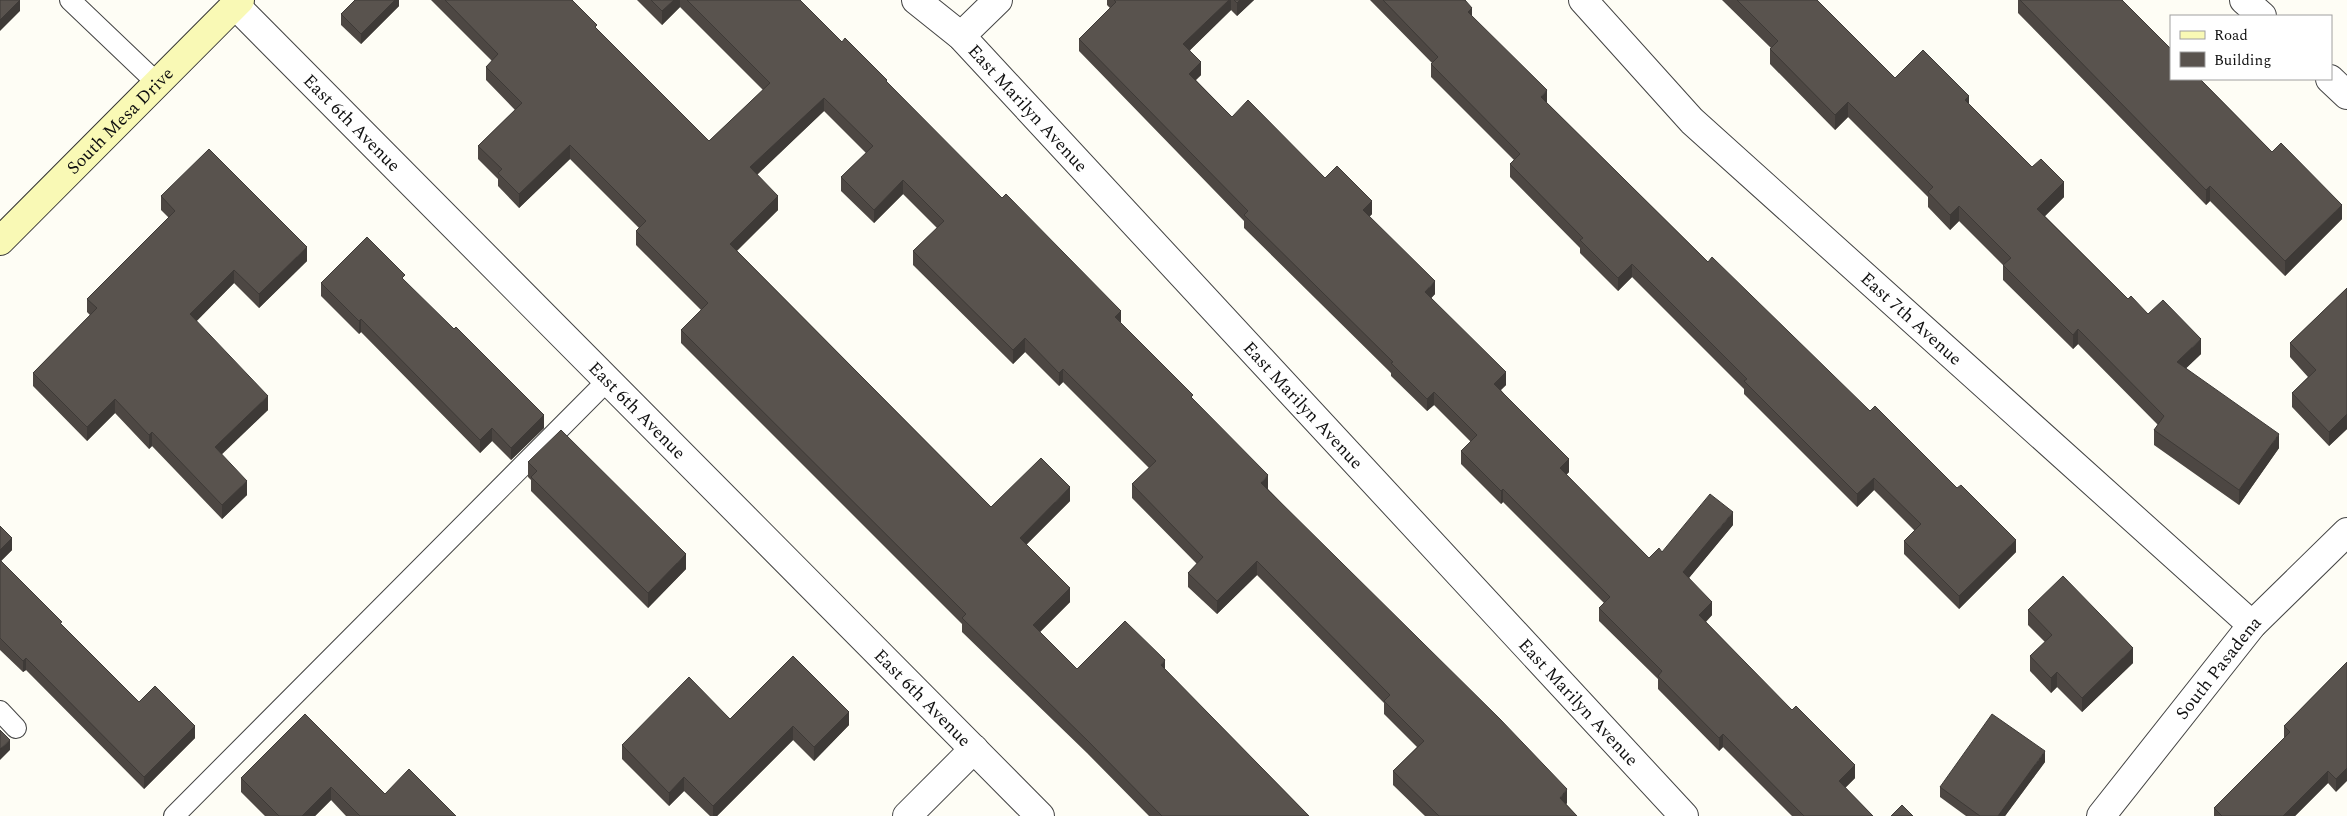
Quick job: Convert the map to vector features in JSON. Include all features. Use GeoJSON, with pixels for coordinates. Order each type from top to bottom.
{"type":"FeatureCollection","features":[{"type":"Feature","properties":{"kind":"main road","name":"South Mesa Drive"},"geometry":{"type":"LineString","coordinates":[[0,241],[238,2]]}},
{"type":"Feature","properties":{"kind":"street","name":"East Marilyn Avenue"},"geometry":{"type":"LineString","coordinates":[[916,0],[961,36],[1684,816]]}},
{"type":"Feature","properties":{"kind":"street"},"geometry":{"type":"LineString","coordinates":[[961,36],[998,0]]}},
{"type":"Feature","properties":{"kind":"street","name":"East 7th Avenue"},"geometry":{"type":"LineString","coordinates":[[1583,0],[1692,121],[2252,625]]}},
{"type":"Feature","properties":{"kind":"street"},"geometry":{"type":"LineString","coordinates":[[2244,0],[2261,15]]}},
{"type":"Feature","properties":{"kind":"street","name":"East 6th Avenue"},"geometry":{"type":"LineString","coordinates":[[238,2],[608,380],[1040,816]]}},
{"type":"Feature","properties":{"kind":"street"},"geometry":{"type":"LineString","coordinates":[[2331,80],[2347,95]]}},
{"type":"Feature","properties":{"kind":"street","name":"South Pasadena"},"geometry":{"type":"LineString","coordinates":[[2101,816],[2252,625],[2347,532]]}},
{"type":"Feature","properties":{"kind":"street"},"geometry":{"type":"LineString","coordinates":[[907,816],[974,749]]}},
{"type":"Feature","properties":{"kind":"lane"},"geometry":{"type":"LineString","coordinates":[[70,0],[157,83]]}},
{"type":"Feature","properties":{"kind":"lane"},"geometry":{"type":"LineString","coordinates":[[174,816],[608,380]]}},
{"type":"Feature","properties":{"kind":"lane"},"geometry":{"type":"LineString","coordinates":[[0,711],[16,728]]}},
{"type":"Feature","properties":{"kind":"building"},"geometry":{"type":"Polygon","coordinates":[[[0,0],[20,0],[0,20],[0,0]]]}},
{"type":"Feature","properties":{"kind":"building"},"geometry":{"type":"Polygon","coordinates":[[[355,0],[395,0],[361,34],[341,14],[355,0]]]}},
{"type":"Feature","properties":{"kind":"building"},"geometry":{"type":"Polygon","coordinates":[[[445,0],[572,0],[597,25],[595,27],[709,141],[770,83],[687,0],[800,0],[842,42],[845,38],[1002,198],[1006,194],[1121,311],[1115,317],[1193,395],[1191,397],[1268,475],[1261,483],[1500,719],[1567,789],[1560,798],[1577,816],[1439,816],[1393,771],[1424,741],[1384,701],[1390,695],[1257,561],[1217,601],[1188,573],[1203,557],[1132,484],[1156,461],[1063,369],[1059,373],[1025,338],[1013,350],[913,251],[944,221],[903,180],[874,210],[841,177],[873,146],[824,98],[750,167],[778,196],[730,244],[991,507],[1041,458],[1070,487],[1020,538],[1070,588],[1033,625],[1077,669],[1125,621],[1165,660],[1161,665],[1309,816],[1162,816],[962,618],[966,614],[681,330],[708,303],[636,231],[646,221],[570,145],[519,194],[498,173],[502,169],[478,146],[522,103],[486,67],[498,54],[445,0]]]}},
{"type":"Feature","properties":{"kind":"building"},"geometry":{"type":"Polygon","coordinates":[[[651,0],[674,0],[662,11],[651,0]]]}},
{"type":"Feature","properties":{"kind":"building"},"geometry":{"type":"Polygon","coordinates":[[[1114,0],[1229,0],[1183,44],[1201,62],[1189,74],[1232,117],[1248,100],[1325,178],[1337,166],[1372,201],[1363,210],[1435,281],[1425,292],[1506,372],[1494,384],[1569,459],[1560,468],[1649,558],[1659,548],[1662,552],[1710,494],[1733,512],[1683,572],[1712,602],[1699,615],[1792,710],[1796,706],[1855,765],[1839,781],[1873,816],[1804,816],[1723,734],[1719,738],[1658,676],[1662,671],[1599,608],[1610,597],[1503,489],[1501,491],[1461,451],[1477,435],[1434,392],[1427,399],[1391,363],[1393,362],[1244,215],[1248,211],[1079,39],[1116,2],[1114,0]]]}},
{"type":"Feature","properties":{"kind":"building"},"geometry":{"type":"Polygon","coordinates":[[[1383,0],[1465,0],[1472,8],[1468,12],[1547,90],[1541,97],[1708,262],[1712,257],[1870,411],[1875,406],[1957,488],[1961,485],[2016,540],[1959,596],[1904,541],[1921,524],[1874,478],[1857,494],[1744,381],[1747,379],[1632,264],[1618,278],[1580,240],[1583,238],[1510,164],[1520,154],[1431,64],[1438,57],[1383,0]]]}},
{"type":"Feature","properties":{"kind":"building"},"geometry":{"type":"Polygon","coordinates":[[[1737,0],[1817,0],[1895,78],[1923,50],[1969,96],[1965,100],[2032,167],[2041,159],[2064,182],[2037,209],[2128,299],[2131,296],[2148,314],[2163,300],[2201,339],[2177,362],[2279,434],[2239,490],[2154,430],[2164,416],[2078,329],[2073,335],[2003,265],[2011,258],[1959,206],[1950,215],[1928,192],[1933,187],[1848,102],[1835,115],[1770,49],[1778,41],[1737,0]]]}},
{"type":"Feature","properties":{"kind":"building"},"geometry":{"type":"Polygon","coordinates":[[[2020,0],[2122,0],[2170,48],[2170,80],[2201,80],[2272,152],[2281,143],[2342,205],[2285,261],[2210,186],[2206,190],[2020,0]]]}},
{"type":"Feature","properties":{"kind":"building"},"geometry":{"type":"Polygon","coordinates":[[[209,149],[307,247],[259,294],[234,270],[190,314],[268,396],[215,447],[247,481],[222,505],[152,432],[149,435],[115,399],[87,427],[33,373],[97,308],[87,299],[175,211],[161,196],[209,149]]]}},
{"type":"Feature","properties":{"kind":"building"},"geometry":{"type":"Polygon","coordinates":[[[367,237],[405,275],[402,278],[454,329],[456,327],[544,415],[511,448],[492,428],[480,440],[361,319],[359,321],[321,283],[367,237]]]}},
{"type":"Feature","properties":{"kind":"building"},"geometry":{"type":"Polygon","coordinates":[[[2347,288],[2347,414],[2329,432],[2292,393],[2316,370],[2290,343],[2347,288]]]}},
{"type":"Feature","properties":{"kind":"building"},"geometry":{"type":"Polygon","coordinates":[[[561,430],[686,554],[648,593],[531,477],[537,471],[528,462],[561,430]]]}},
{"type":"Feature","properties":{"kind":"building"},"geometry":{"type":"Polygon","coordinates":[[[0,526],[12,538],[0,550],[0,526]]]}},
{"type":"Feature","properties":{"kind":"building"},"geometry":{"type":"Polygon","coordinates":[[[0,560],[139,702],[155,686],[195,726],[144,777],[26,658],[23,661],[0,638],[0,560]]]}},
{"type":"Feature","properties":{"kind":"building"},"geometry":{"type":"Polygon","coordinates":[[[2063,576],[2133,648],[2082,698],[2057,672],[2051,678],[2030,656],[2052,635],[2028,610],[2063,576]]]}},
{"type":"Feature","properties":{"kind":"building"},"geometry":{"type":"Polygon","coordinates":[[[793,656],[849,712],[814,747],[793,726],[713,806],[684,777],[669,793],[622,745],[689,677],[730,719],[793,656]]]}},
{"type":"Feature","properties":{"kind":"building"},"geometry":{"type":"Polygon","coordinates":[[[2347,662],[2347,768],[2336,779],[2328,771],[2283,816],[2222,816],[2214,808],[2290,732],[2284,726],[2347,662]]]}},
{"type":"Feature","properties":{"kind":"building"},"geometry":{"type":"Polygon","coordinates":[[[305,714],[385,794],[409,769],[456,816],[360,816],[331,787],[302,816],[279,816],[241,778],[305,714]]]}},
{"type":"Feature","properties":{"kind":"building"},"geometry":{"type":"Polygon","coordinates":[[[1992,714],[2045,751],[1998,816],[1980,816],[1940,787],[1992,714]]]}},
{"type":"Feature","properties":{"kind":"building"},"geometry":{"type":"Polygon","coordinates":[[[0,730],[10,740],[0,749],[0,730]]]}},
{"type":"Feature","properties":{"kind":"building"},"geometry":{"type":"Polygon","coordinates":[[[1902,805],[1913,816],[1891,816],[1902,805]]]}}]}
